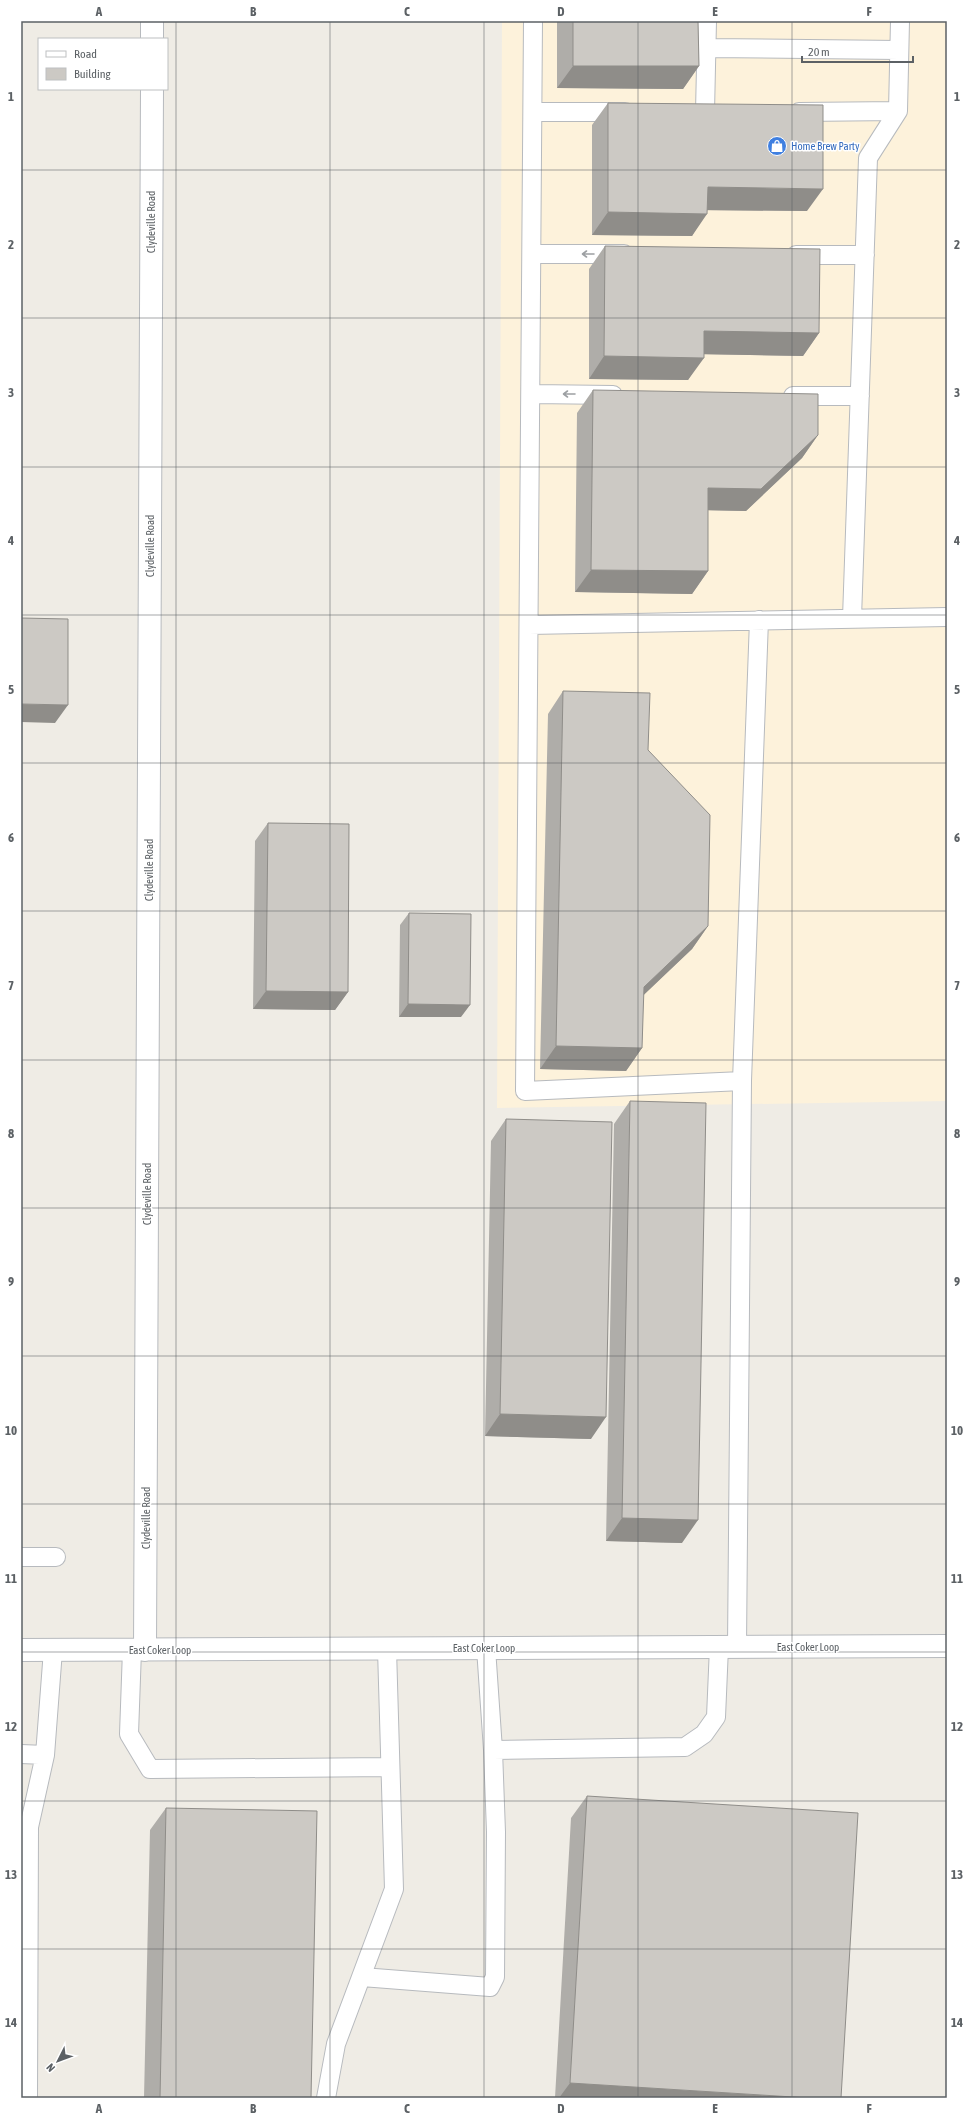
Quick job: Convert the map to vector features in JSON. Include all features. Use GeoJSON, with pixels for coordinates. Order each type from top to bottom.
{"type":"FeatureCollection","features":[{"type":"Feature","properties":{"kind":"street"},"geometry":{"type":"LineString","coordinates":[[152,21],[152,38]]}},
{"type":"Feature","properties":{"kind":"street","name":"Clydeville Road"},"geometry":{"type":"LineString","coordinates":[[139,1650],[152,90]]}},
{"type":"Feature","properties":{"kind":"street","name":"East Coker Loop"},"geometry":{"type":"LineString","coordinates":[[21,1650],[947,1646]]}},
{"type":"Feature","properties":{"kind":"lane"},"geometry":{"type":"LineString","coordinates":[[533,21],[532,394],[525,1091],[742,1081]]}},
{"type":"Feature","properties":{"kind":"lane"},"geometry":{"type":"LineString","coordinates":[[705,112],[707,21]]}},
{"type":"Feature","properties":{"kind":"lane"},"geometry":{"type":"LineString","coordinates":[[852,618],[868,158],[898,111],[900,21]]}},
{"type":"Feature","properties":{"kind":"lane"},"geometry":{"type":"LineString","coordinates":[[706,48],[899,50]]}},
{"type":"Feature","properties":{"kind":"lane"},"geometry":{"type":"LineString","coordinates":[[782,112],[898,111]]}},
{"type":"Feature","properties":{"kind":"lane"},"geometry":{"type":"LineString","coordinates":[[533,112],[643,112]]}},
{"type":"Feature","properties":{"kind":"lane"},"geometry":{"type":"LineString","coordinates":[[532,254],[643,254]]}},
{"type":"Feature","properties":{"kind":"lane"},"geometry":{"type":"LineString","coordinates":[[778,255],[865,255]]}},
{"type":"Feature","properties":{"kind":"lane"},"geometry":{"type":"LineString","coordinates":[[532,394],[633,395]]}},
{"type":"Feature","properties":{"kind":"lane"},"geometry":{"type":"LineString","coordinates":[[774,396],[860,396]]}},
{"type":"Feature","properties":{"kind":"lane"},"geometry":{"type":"LineString","coordinates":[[529,625],[947,617]]}},
{"type":"Feature","properties":{"kind":"lane"},"geometry":{"type":"LineString","coordinates":[[493,1750],[685,1747],[704,1734],[716,1717],[728,1647],[742,1081],[759,620]]}},
{"type":"Feature","properties":{"kind":"lane"},"geometry":{"type":"LineString","coordinates":[[21,1556],[56,1557]]}},
{"type":"Feature","properties":{"kind":"lane"},"geometry":{"type":"LineString","coordinates":[[326,2098],[336,2044],[394,1889],[389,1767],[387,1648]]}},
{"type":"Feature","properties":{"kind":"lane"},"geometry":{"type":"LineString","coordinates":[[362,1977],[490,1987],[495,1977],[496,1832],[493,1750],[486,1648]]}},
{"type":"Feature","properties":{"kind":"lane"},"geometry":{"type":"LineString","coordinates":[[28,2098],[25,1827],[45,1755],[53,1650]]}},
{"type":"Feature","properties":{"kind":"lane"},"geometry":{"type":"LineString","coordinates":[[139,1650],[129,1734],[150,1769],[389,1767]]}},
{"type":"Feature","properties":{"kind":"lane"},"geometry":{"type":"LineString","coordinates":[[21,1754],[45,1755]]}},
{"type":"Feature","properties":{"kind":"shaded area"},"geometry":{"type":"Polygon","coordinates":[[[502,21],[947,21],[947,1101],[497,1108],[502,21]]]}},
{"type":"Feature","properties":{"kind":"building"},"geometry":{"type":"Polygon","coordinates":[[[573,21],[698,21],[699,66],[573,66],[573,21]]]}},
{"type":"Feature","properties":{"kind":"building"},"geometry":{"type":"Polygon","coordinates":[[[608,103],[823,105],[823,189],[708,187],[707,214],[608,212],[608,103]]]}},
{"type":"Feature","properties":{"kind":"building"},"geometry":{"type":"Polygon","coordinates":[[[605,246],[820,249],[819,333],[704,331],[704,358],[604,356],[605,246]]]}},
{"type":"Feature","properties":{"kind":"building"},"geometry":{"type":"Polygon","coordinates":[[[593,390],[818,394],[818,435],[761,489],[708,488],[708,571],[591,570],[593,390]]]}},
{"type":"Feature","properties":{"kind":"building"},"geometry":{"type":"Polygon","coordinates":[[[21,618],[68,619],[68,705],[21,704],[21,618]]]}},
{"type":"Feature","properties":{"kind":"building"},"geometry":{"type":"Polygon","coordinates":[[[563,691],[650,693],[648,750],[710,815],[708,926],[644,987],[642,1048],[556,1046],[563,691]]]}},
{"type":"Feature","properties":{"kind":"building"},"geometry":{"type":"Polygon","coordinates":[[[268,823],[349,824],[348,992],[266,991],[268,823]]]}},
{"type":"Feature","properties":{"kind":"building"},"geometry":{"type":"Polygon","coordinates":[[[409,913],[471,914],[470,1005],[408,1004],[409,913]]]}},
{"type":"Feature","properties":{"kind":"building"},"geometry":{"type":"Polygon","coordinates":[[[630,1101],[706,1103],[698,1520],[622,1518],[630,1101]]]}},
{"type":"Feature","properties":{"kind":"building"},"geometry":{"type":"Polygon","coordinates":[[[506,1119],[612,1122],[606,1417],[500,1414],[506,1119]]]}},
{"type":"Feature","properties":{"kind":"building"},"geometry":{"type":"Polygon","coordinates":[[[587,1796],[858,1813],[841,2098],[809,2098],[570,2083],[587,1796]]]}},
{"type":"Feature","properties":{"kind":"building"},"geometry":{"type":"Polygon","coordinates":[[[166,1808],[317,1811],[311,2098],[160,2098],[166,1808]]]}},
{"type":"Feature","properties":{"kind":"place","name":"Home Brew Party"},"geometry":{"type":"Point","coordinates":[777,146]}}]}
